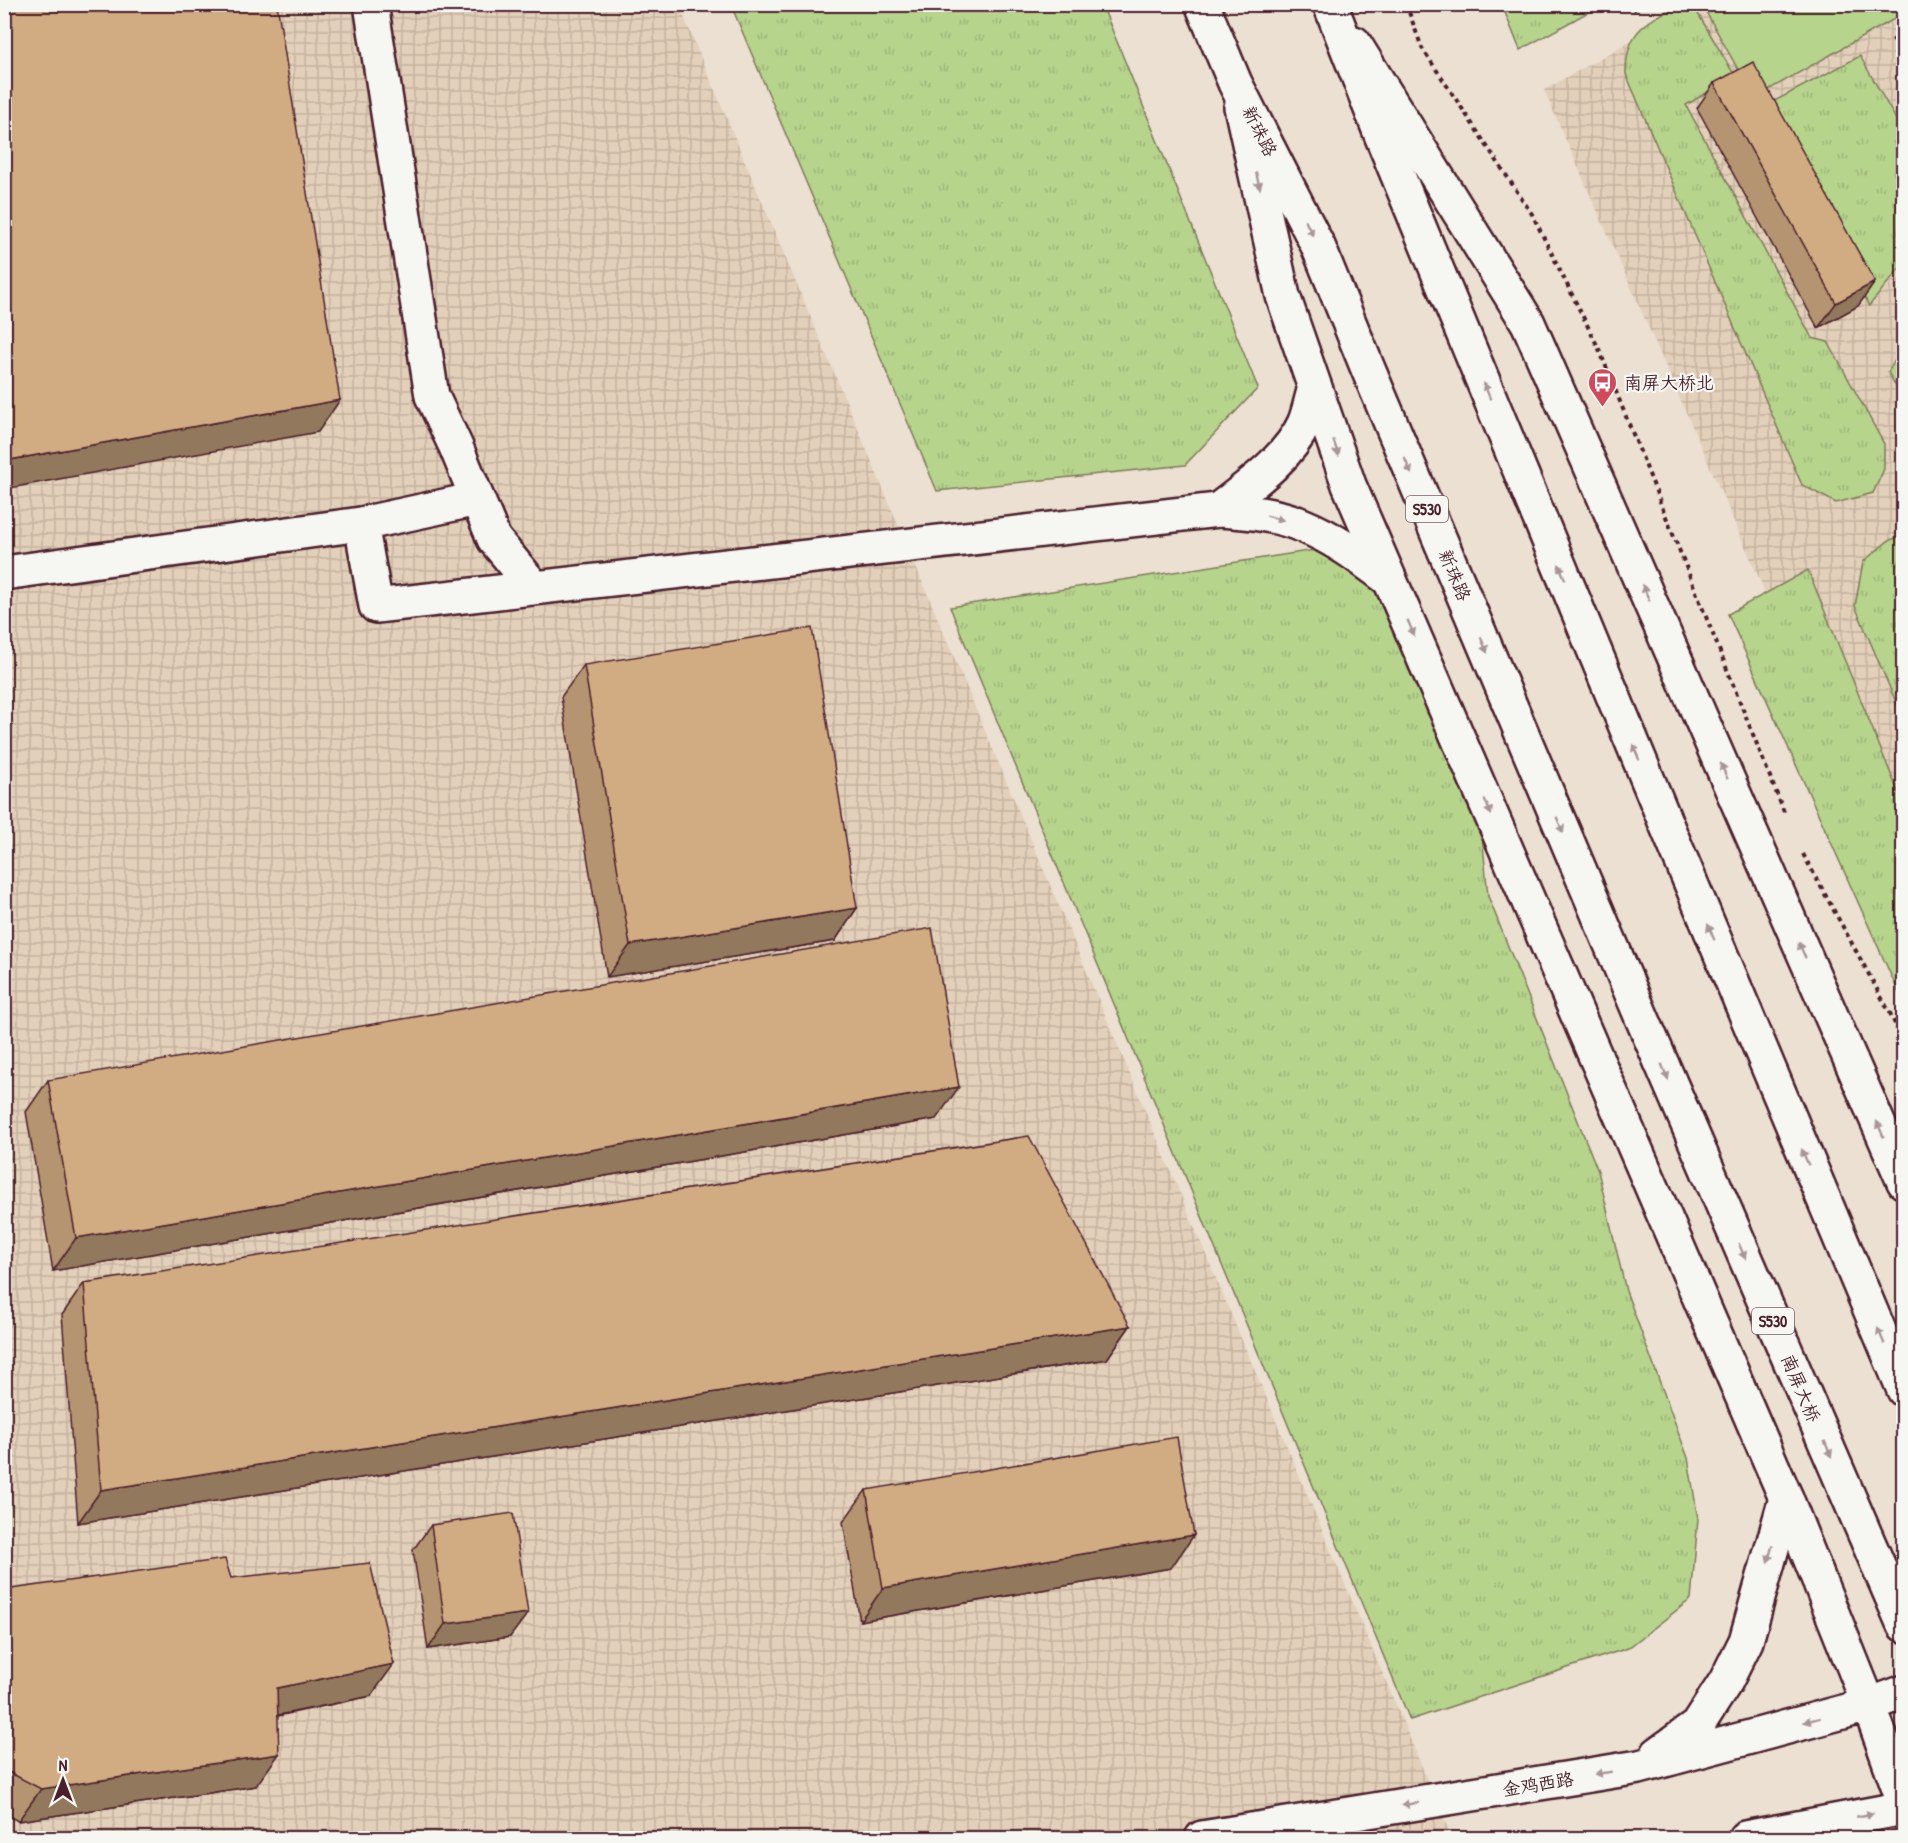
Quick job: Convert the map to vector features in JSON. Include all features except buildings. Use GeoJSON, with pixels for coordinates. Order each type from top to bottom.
{"type":"FeatureCollection","features":[{"type":"Feature","properties":{"kind":"main road"},"geometry":{"type":"LineString","coordinates":[[371,4],[432,396],[494,539],[533,586]]}},
{"type":"Feature","properties":{"kind":"main road","name":"新珠路"},"geometry":{"type":"LineString","coordinates":[[1202,4],[1236,83],[1318,246],[1642,1018]]}},
{"type":"Feature","properties":{"kind":"main road"},"geometry":{"type":"LineString","coordinates":[[1330,4],[1386,148],[1904,1390]]}},
{"type":"Feature","properties":{"kind":"main road"},"geometry":{"type":"LineString","coordinates":[[1330,4],[1528,322],[1904,1182]]}},
{"type":"Feature","properties":{"kind":"main road"},"geometry":{"type":"LineString","coordinates":[[1236,83],[1283,296],[1349,485],[1786,1497],[1869,1705],[1904,1802]]}},
{"type":"Feature","properties":{"kind":"main road"},"geometry":{"type":"LineString","coordinates":[[1218,510],[1254,482],[1282,455],[1304,425],[1315,388]]}},
{"type":"Feature","properties":{"kind":"main road"},"geometry":{"type":"LineString","coordinates":[[4,573],[361,524],[477,499]]}},
{"type":"Feature","properties":{"kind":"main road"},"geometry":{"type":"LineString","coordinates":[[361,524],[376,606],[533,586],[1218,510],[1255,513],[1303,525],[1341,545],[1390,580]]}},
{"type":"Feature","properties":{"kind":"main road","name":"南屏大桥"},"geometry":{"type":"LineString","coordinates":[[1642,1018],[1904,1625]]}},
{"type":"Feature","properties":{"kind":"main road"},"geometry":{"type":"LineString","coordinates":[[1639,1767],[1697,1726],[1726,1682],[1746,1641],[1786,1497]]}},
{"type":"Feature","properties":{"kind":"main road","name":"金鸡西路"},"geometry":{"type":"LineString","coordinates":[[1202,1839],[1639,1767],[1869,1705],[1904,1692]]}},
{"type":"Feature","properties":{"kind":"main road"},"geometry":{"type":"LineString","coordinates":[[1745,1839],[1904,1808]]}},
{"type":"Feature","properties":{"kind":"path"},"geometry":{"type":"LineString","coordinates":[[1406,4],[1422,48],[1532,214],[1599,349],[1785,813]]}},
{"type":"Feature","properties":{"kind":"path"},"geometry":{"type":"LineString","coordinates":[[1627,4],[1636,10]]}},
{"type":"Feature","properties":{"kind":"path"},"geometry":{"type":"LineString","coordinates":[[1893,38],[1904,59]]}},
{"type":"Feature","properties":{"kind":"path"},"geometry":{"type":"LineString","coordinates":[[1798,845],[1890,1012],[1904,1044]]}},
{"type":"Feature","properties":{"kind":"shaded area"},"geometry":{"type":"Polygon","coordinates":[[[5,5],[679,5],[1452,1838],[5,1838],[5,5]]]}},
{"type":"Feature","properties":{"kind":"shaded area"},"geometry":{"type":"Polygon","coordinates":[[[1694,5],[1903,5],[1903,905],[1544,90],[1694,5]]]}},
{"type":"Feature","properties":{"kind":"green space"},"geometry":{"type":"Polygon","coordinates":[[[1714,4],[1904,5],[1903,14],[1754,98],[1705,10],[1714,4]]]}},
{"type":"Feature","properties":{"kind":"green space"},"geometry":{"type":"Polygon","coordinates":[[[731,5],[1102,5],[1258,388],[1185,465],[937,491],[731,5]]]}},
{"type":"Feature","properties":{"kind":"green space"},"geometry":{"type":"Polygon","coordinates":[[[1502,5],[1601,5],[1520,50],[1502,5]]]}},
{"type":"Feature","properties":{"kind":"green space"},"geometry":{"type":"Polygon","coordinates":[[[1679,5],[1693,5],[1735,76],[1686,105],[1812,338],[1828,342],[1884,444],[1884,469],[1873,493],[1836,503],[1802,485],[1626,74],[1629,48],[1639,30],[1656,17],[1679,5]]]}},
{"type":"Feature","properties":{"kind":"green space"},"geometry":{"type":"Polygon","coordinates":[[[1860,56],[1903,132],[1903,264],[1869,306],[1765,106],[1860,56]]]}},
{"type":"Feature","properties":{"kind":"green space"},"geometry":{"type":"Polygon","coordinates":[[[1903,347],[1903,399],[1888,372],[1903,347]]]}},
{"type":"Feature","properties":{"kind":"green space"},"geometry":{"type":"Polygon","coordinates":[[[1903,535],[1903,719],[1855,606],[1863,562],[1888,541],[1903,535]]]}},
{"type":"Feature","properties":{"kind":"green space"},"geometry":{"type":"Polygon","coordinates":[[[1321,549],[1383,568],[1478,793],[1488,896],[1598,1171],[1626,1291],[1688,1458],[1698,1519],[1691,1599],[1628,1648],[1410,1720],[950,607],[1321,549]]]}},
{"type":"Feature","properties":{"kind":"green space"},"geometry":{"type":"Polygon","coordinates":[[[1808,570],[1903,804],[1903,1002],[1728,614],[1808,570]]]}},
{"type":"Feature","properties":{"kind":"place","name":"南屏大桥北"},"geometry":{"type":"Point","coordinates":[1603,408]}}]}
